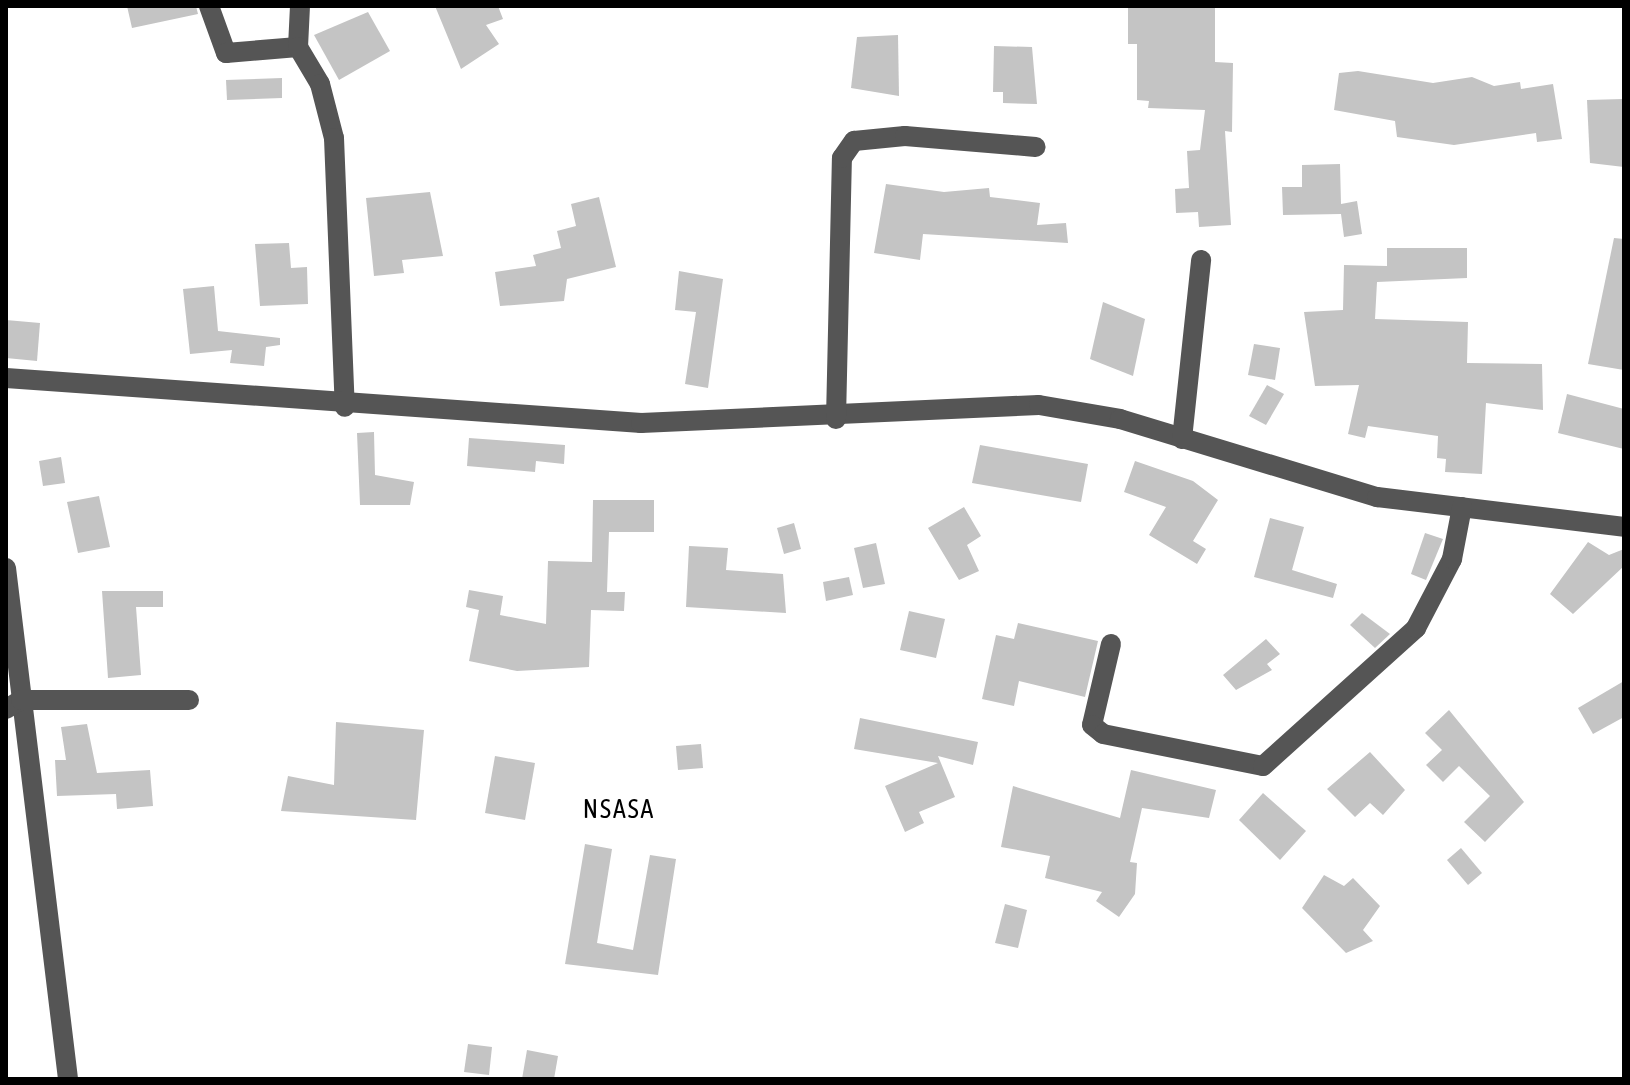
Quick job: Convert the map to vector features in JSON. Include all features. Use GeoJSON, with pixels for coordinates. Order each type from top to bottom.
{"type":"FeatureCollection","features":[{"type":"Feature","properties":{"kind":"street"},"geometry":{"type":"LineString","coordinates":[[209,6],[226,53],[298,47]]}},
{"type":"Feature","properties":{"kind":"street"},"geometry":{"type":"LineString","coordinates":[[300,6],[298,47],[320,84],[334,138],[345,407]]}},
{"type":"Feature","properties":{"kind":"street"},"geometry":{"type":"LineString","coordinates":[[836,419],[842,158],[854,141],[905,136],[1036,147]]}},
{"type":"Feature","properties":{"kind":"street"},"geometry":{"type":"LineString","coordinates":[[1182,439],[1201,260]]}},
{"type":"Feature","properties":{"kind":"street"},"geometry":{"type":"LineString","coordinates":[[6,378],[345,407],[641,423],[836,419],[1039,405],[1182,439],[1336,488],[1624,527]]}},
{"type":"Feature","properties":{"kind":"street"},"geometry":{"type":"LineString","coordinates":[[1111,644],[1092,725],[1103,734],[1263,766],[1416,628],[1447,571],[1462,507]]}},
{"type":"Feature","properties":{"kind":"street"},"geometry":{"type":"LineString","coordinates":[[6,568],[13,705],[68,1079]]}},
{"type":"Feature","properties":{"kind":"street"},"geometry":{"type":"LineString","coordinates":[[13,705],[189,700]]}},
{"type":"Feature","properties":{"kind":"building"},"geometry":{"type":"Polygon","coordinates":[[[127,6],[196,6],[198,14],[132,28],[127,6]]]}},
{"type":"Feature","properties":{"kind":"building"},"geometry":{"type":"Polygon","coordinates":[[[435,6],[498,6],[503,19],[486,25],[499,44],[461,69],[435,6]]]}},
{"type":"Feature","properties":{"kind":"building"},"geometry":{"type":"Polygon","coordinates":[[[1128,6],[1215,6],[1215,62],[1233,63],[1232,132],[1225,131],[1231,225],[1199,227],[1198,212],[1176,213],[1175,189],[1189,188],[1187,151],[1200,150],[1205,110],[1148,108],[1149,101],[1137,100],[1137,44],[1128,44],[1128,6]]]}},
{"type":"Feature","properties":{"kind":"building"},"geometry":{"type":"Polygon","coordinates":[[[368,12],[390,51],[339,80],[314,35],[368,12]]]}},
{"type":"Feature","properties":{"kind":"building"},"geometry":{"type":"Polygon","coordinates":[[[898,35],[899,96],[851,88],[857,37],[898,35]]]}},
{"type":"Feature","properties":{"kind":"building"},"geometry":{"type":"Polygon","coordinates":[[[994,46],[1032,47],[1037,104],[1003,103],[1003,92],[993,92],[994,46]]]}},
{"type":"Feature","properties":{"kind":"building"},"geometry":{"type":"Polygon","coordinates":[[[1358,71],[1433,83],[1472,77],[1494,86],[1520,82],[1521,89],[1553,84],[1562,139],[1537,142],[1536,133],[1454,145],[1397,137],[1395,121],[1334,110],[1339,73],[1358,71]]]}},
{"type":"Feature","properties":{"kind":"building"},"geometry":{"type":"Polygon","coordinates":[[[282,78],[282,98],[227,100],[226,80],[282,78]]]}},
{"type":"Feature","properties":{"kind":"building"},"geometry":{"type":"Polygon","coordinates":[[[1623,99],[1624,167],[1590,163],[1587,100],[1623,99]]]}},
{"type":"Feature","properties":{"kind":"building"},"geometry":{"type":"Polygon","coordinates":[[[1340,164],[1341,204],[1357,201],[1362,234],[1344,237],[1341,214],[1283,215],[1282,187],[1302,187],[1302,165],[1340,164]]]}},
{"type":"Feature","properties":{"kind":"building"},"geometry":{"type":"Polygon","coordinates":[[[886,184],[944,192],[989,188],[990,197],[1040,203],[1037,225],[1066,223],[1068,243],[923,234],[920,260],[874,253],[886,184]]]}},
{"type":"Feature","properties":{"kind":"building"},"geometry":{"type":"Polygon","coordinates":[[[430,192],[443,256],[402,260],[404,273],[374,276],[366,198],[430,192]]]}},
{"type":"Feature","properties":{"kind":"building"},"geometry":{"type":"Polygon","coordinates":[[[599,197],[616,267],[567,279],[564,301],[500,306],[495,272],[536,266],[533,255],[561,248],[557,231],[576,226],[571,204],[599,197]]]}},
{"type":"Feature","properties":{"kind":"building"},"geometry":{"type":"Polygon","coordinates":[[[1614,238],[1624,239],[1624,370],[1588,364],[1614,238]]]}},
{"type":"Feature","properties":{"kind":"building"},"geometry":{"type":"Polygon","coordinates":[[[289,243],[291,268],[307,267],[308,304],[260,306],[255,244],[289,243]]]}},
{"type":"Feature","properties":{"kind":"building"},"geometry":{"type":"Polygon","coordinates":[[[1387,248],[1467,248],[1467,278],[1377,282],[1375,319],[1468,322],[1467,363],[1542,364],[1543,410],[1486,403],[1482,474],[1445,472],[1446,459],[1437,458],[1438,436],[1368,426],[1365,438],[1348,434],[1359,385],[1315,386],[1304,312],[1343,310],[1344,265],[1387,266],[1387,248]]]}},
{"type":"Feature","properties":{"kind":"building"},"geometry":{"type":"Polygon","coordinates":[[[679,271],[723,279],[708,388],[685,384],[696,312],[675,310],[679,271]]]}},
{"type":"Feature","properties":{"kind":"building"},"geometry":{"type":"Polygon","coordinates":[[[214,286],[218,331],[280,338],[280,345],[266,347],[264,366],[230,363],[232,350],[190,354],[183,289],[214,286]]]}},
{"type":"Feature","properties":{"kind":"building"},"geometry":{"type":"Polygon","coordinates":[[[1103,302],[1145,319],[1133,376],[1090,359],[1103,302]]]}},
{"type":"Feature","properties":{"kind":"building"},"geometry":{"type":"Polygon","coordinates":[[[6,320],[40,323],[37,361],[6,358],[6,320]]]}},
{"type":"Feature","properties":{"kind":"building"},"geometry":{"type":"Polygon","coordinates":[[[1254,344],[1280,348],[1275,380],[1248,375],[1254,344]]]}},
{"type":"Feature","properties":{"kind":"building"},"geometry":{"type":"Polygon","coordinates":[[[1267,385],[1284,394],[1266,425],[1249,416],[1267,385]]]}},
{"type":"Feature","properties":{"kind":"building"},"geometry":{"type":"Polygon","coordinates":[[[1567,394],[1624,409],[1624,449],[1558,433],[1567,394]]]}},
{"type":"Feature","properties":{"kind":"building"},"geometry":{"type":"Polygon","coordinates":[[[374,432],[375,475],[414,482],[410,505],[360,505],[357,433],[374,432]]]}},
{"type":"Feature","properties":{"kind":"building"},"geometry":{"type":"Polygon","coordinates":[[[469,438],[565,445],[564,464],[536,461],[535,472],[467,466],[469,438]]]}},
{"type":"Feature","properties":{"kind":"building"},"geometry":{"type":"Polygon","coordinates":[[[980,445],[1088,464],[1081,502],[972,483],[980,445]]]}},
{"type":"Feature","properties":{"kind":"building"},"geometry":{"type":"Polygon","coordinates":[[[61,457],[65,483],[43,486],[39,461],[61,457]]]}},
{"type":"Feature","properties":{"kind":"building"},"geometry":{"type":"Polygon","coordinates":[[[1135,461],[1193,481],[1218,500],[1193,541],[1206,549],[1197,564],[1149,535],[1166,507],[1124,492],[1135,461]]]}},
{"type":"Feature","properties":{"kind":"building"},"geometry":{"type":"Polygon","coordinates":[[[99,496],[110,547],[78,553],[67,502],[99,496]]]}},
{"type":"Feature","properties":{"kind":"building"},"geometry":{"type":"Polygon","coordinates":[[[593,500],[654,500],[654,532],[609,532],[607,592],[625,592],[624,611],[591,610],[589,667],[517,671],[469,661],[479,610],[466,607],[469,590],[503,596],[500,615],[546,624],[548,561],[592,562],[593,500]]]}},
{"type":"Feature","properties":{"kind":"building"},"geometry":{"type":"Polygon","coordinates":[[[964,507],[981,536],[967,545],[979,571],[959,580],[928,528],[964,507]]]}},
{"type":"Feature","properties":{"kind":"building"},"geometry":{"type":"Polygon","coordinates":[[[1270,518],[1304,527],[1292,570],[1337,584],[1333,598],[1254,577],[1270,518]]]}},
{"type":"Feature","properties":{"kind":"building"},"geometry":{"type":"Polygon","coordinates":[[[794,523],[801,549],[784,554],[777,528],[794,523]]]}},
{"type":"Feature","properties":{"kind":"building"},"geometry":{"type":"Polygon","coordinates":[[[1425,533],[1443,539],[1426,580],[1411,574],[1425,533]]]}},
{"type":"Feature","properties":{"kind":"building"},"geometry":{"type":"Polygon","coordinates":[[[1588,542],[1609,555],[1624,549],[1624,566],[1573,614],[1550,594],[1588,542]]]}},
{"type":"Feature","properties":{"kind":"building"},"geometry":{"type":"Polygon","coordinates":[[[876,543],[885,584],[863,588],[854,548],[876,543]]]}},
{"type":"Feature","properties":{"kind":"building"},"geometry":{"type":"Polygon","coordinates":[[[689,546],[728,548],[726,570],[783,574],[786,613],[686,607],[689,546]]]}},
{"type":"Feature","properties":{"kind":"building"},"geometry":{"type":"Polygon","coordinates":[[[849,577],[853,595],[826,601],[823,582],[849,577]]]}},
{"type":"Feature","properties":{"kind":"building"},"geometry":{"type":"Polygon","coordinates":[[[102,591],[163,591],[163,607],[136,607],[141,675],[108,678],[102,591]]]}},
{"type":"Feature","properties":{"kind":"building"},"geometry":{"type":"Polygon","coordinates":[[[909,611],[945,619],[936,658],[900,650],[909,611]]]}},
{"type":"Feature","properties":{"kind":"building"},"geometry":{"type":"Polygon","coordinates":[[[1362,613],[1390,634],[1375,648],[1350,625],[1362,613]]]}},
{"type":"Feature","properties":{"kind":"building"},"geometry":{"type":"Polygon","coordinates":[[[1018,623],[1098,641],[1085,697],[1019,681],[1014,706],[982,699],[996,635],[1014,639],[1018,623]]]}},
{"type":"Feature","properties":{"kind":"building"},"geometry":{"type":"Polygon","coordinates":[[[1266,639],[1280,654],[1267,664],[1272,670],[1236,690],[1223,675],[1266,639]]]}},
{"type":"Feature","properties":{"kind":"building"},"geometry":{"type":"Polygon","coordinates":[[[1624,681],[1624,717],[1593,734],[1578,708],[1624,681]]]}},
{"type":"Feature","properties":{"kind":"building"},"geometry":{"type":"Polygon","coordinates":[[[1449,710],[1524,802],[1485,842],[1464,822],[1490,796],[1459,766],[1443,782],[1426,765],[1442,750],[1425,733],[1449,710]]]}},
{"type":"Feature","properties":{"kind":"building"},"geometry":{"type":"Polygon","coordinates":[[[860,718],[978,742],[973,765],[938,756],[955,797],[919,812],[924,823],[905,832],[885,786],[938,763],[854,749],[860,718]]]}},
{"type":"Feature","properties":{"kind":"building"},"geometry":{"type":"Polygon","coordinates":[[[336,722],[424,730],[416,820],[281,811],[288,776],[334,785],[336,722]]]}},
{"type":"Feature","properties":{"kind":"building"},"geometry":{"type":"Polygon","coordinates":[[[87,724],[97,773],[150,770],[153,806],[117,809],[116,794],[57,796],[55,760],[66,760],[61,727],[87,724]]]}},
{"type":"Feature","properties":{"kind":"building"},"geometry":{"type":"Polygon","coordinates":[[[701,744],[703,768],[678,770],[676,746],[701,744]]]}},
{"type":"Feature","properties":{"kind":"building"},"geometry":{"type":"Polygon","coordinates":[[[1370,752],[1405,790],[1383,815],[1370,803],[1355,817],[1327,789],[1370,752]]]}},
{"type":"Feature","properties":{"kind":"building"},"geometry":{"type":"Polygon","coordinates":[[[495,756],[535,763],[525,820],[485,813],[495,756]]]}},
{"type":"Feature","properties":{"kind":"building"},"geometry":{"type":"Polygon","coordinates":[[[1131,770],[1216,790],[1209,818],[1142,808],[1130,862],[1137,863],[1135,894],[1119,917],[1096,901],[1102,892],[1045,878],[1050,856],[1001,847],[1013,786],[1120,818],[1131,770]]]}},
{"type":"Feature","properties":{"kind":"building"},"geometry":{"type":"Polygon","coordinates":[[[1263,793],[1306,831],[1280,860],[1239,820],[1263,793]]]}},
{"type":"Feature","properties":{"kind":"building"},"geometry":{"type":"Polygon","coordinates":[[[585,844],[612,849],[597,943],[633,950],[650,855],[676,859],[658,975],[565,964],[585,844]]]}},
{"type":"Feature","properties":{"kind":"building"},"geometry":{"type":"Polygon","coordinates":[[[1461,848],[1482,873],[1468,885],[1447,860],[1461,848]]]}},
{"type":"Feature","properties":{"kind":"building"},"geometry":{"type":"Polygon","coordinates":[[[1324,875],[1344,886],[1353,878],[1380,906],[1363,930],[1373,941],[1346,953],[1302,908],[1324,875]]]}},
{"type":"Feature","properties":{"kind":"building"},"geometry":{"type":"Polygon","coordinates":[[[1005,904],[1027,910],[1018,948],[995,943],[1005,904]]]}},
{"type":"Feature","properties":{"kind":"building"},"geometry":{"type":"Polygon","coordinates":[[[468,1044],[492,1047],[489,1075],[464,1072],[468,1044]]]}},
{"type":"Feature","properties":{"kind":"building"},"geometry":{"type":"Polygon","coordinates":[[[527,1050],[558,1056],[554,1079],[522,1079],[527,1050]]]}},
{"type":"Feature","properties":{"kind":"district","name":"NSASA"},"geometry":{"type":"Point","coordinates":[619,810]}}]}
